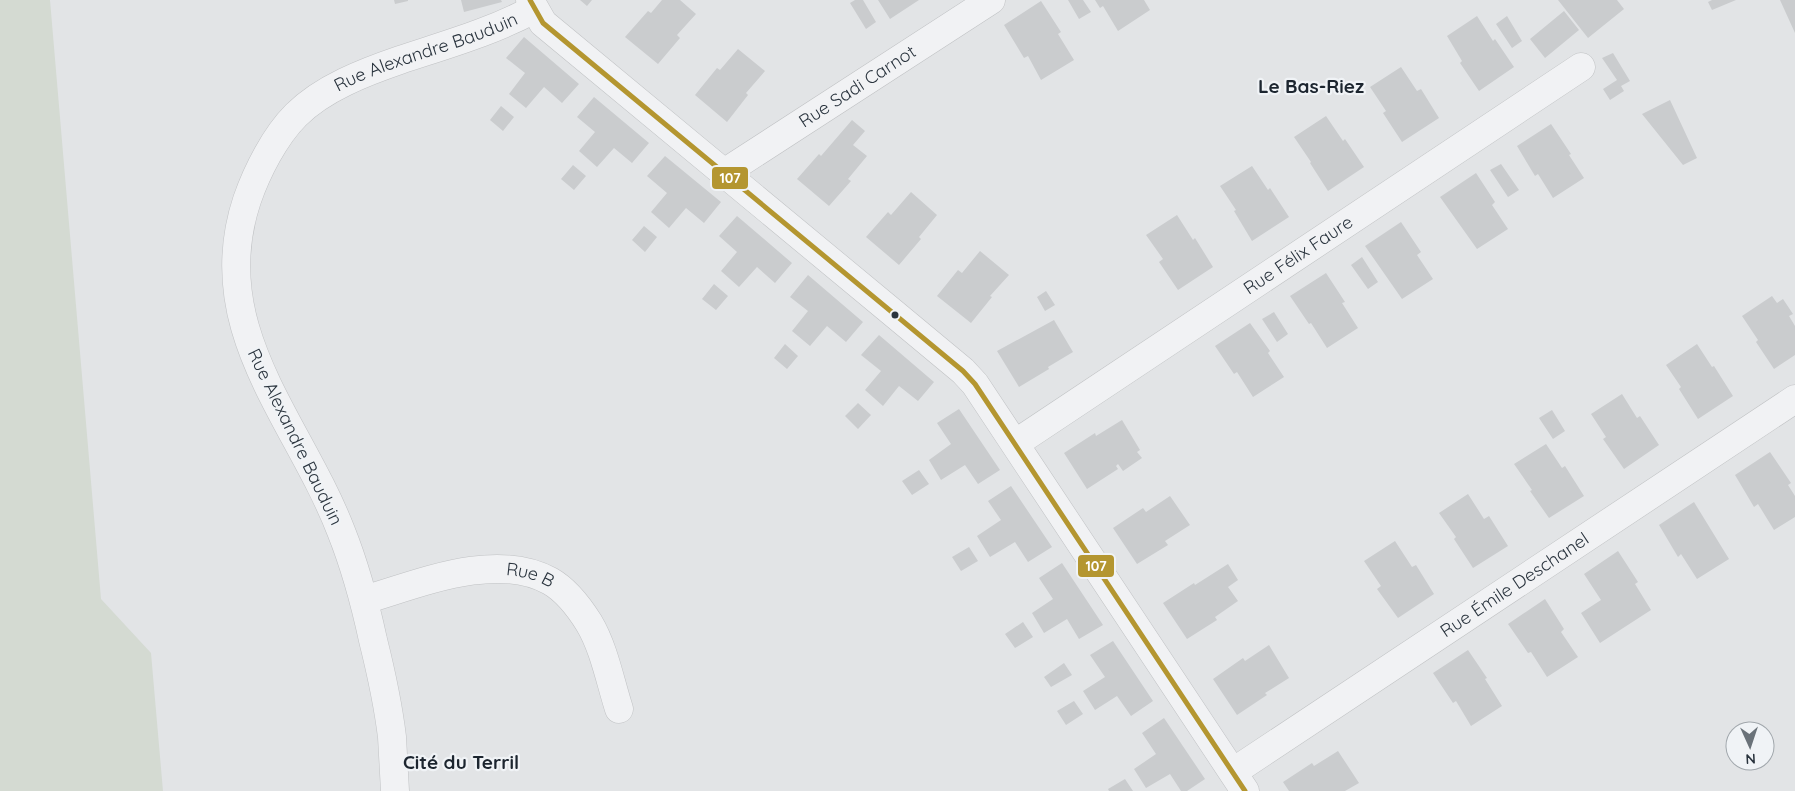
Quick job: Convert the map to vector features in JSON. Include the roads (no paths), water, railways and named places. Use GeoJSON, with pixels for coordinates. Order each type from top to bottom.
{"type":"FeatureCollection","features":[{"type":"Feature","properties":{"kind":"street","name":"Rue Sadi Carnot"},"geometry":{"type":"LineString","coordinates":[[724,173],[991,0]]}},
{"type":"Feature","properties":{"kind":"street"},"geometry":{"type":"LineString","coordinates":[[532,5],[542,23],[964,372],[982,394],[1016,443],[1239,782]]}},
{"type":"Feature","properties":{"kind":"street","name":"Rue Alexandre Bauduin"},"geometry":{"type":"LineString","coordinates":[[395,791],[392,737],[386,697],[364,600],[350,554],[335,517],[266,381],[249,343],[242,318],[238,277],[239,233],[244,210],[260,170],[296,114],[329,90],[371,70],[506,24],[532,5]]}},
{"type":"Feature","properties":{"kind":"street","name":"Rue Félix Faure"},"geometry":{"type":"LineString","coordinates":[[1016,443],[1580,68]]}},
{"type":"Feature","properties":{"kind":"street","name":"Rue Émile Deschanel"},"geometry":{"type":"LineString","coordinates":[[1239,782],[1795,399]]}},
{"type":"Feature","properties":{"kind":"street","name":"Rue B"},"geometry":{"type":"LineString","coordinates":[[364,600],[450,575],[472,571],[511,570],[533,574],[550,581],[566,593],[590,624],[598,642],[619,709]]}},
{"type":"Feature","properties":{"kind":"district","name":"Le Bas-Riez"},"geometry":{"type":"Point","coordinates":[1311,86]}},
{"type":"Feature","properties":{"kind":"district","name":"Cité du Terril"},"geometry":{"type":"Point","coordinates":[461,762]}}]}
